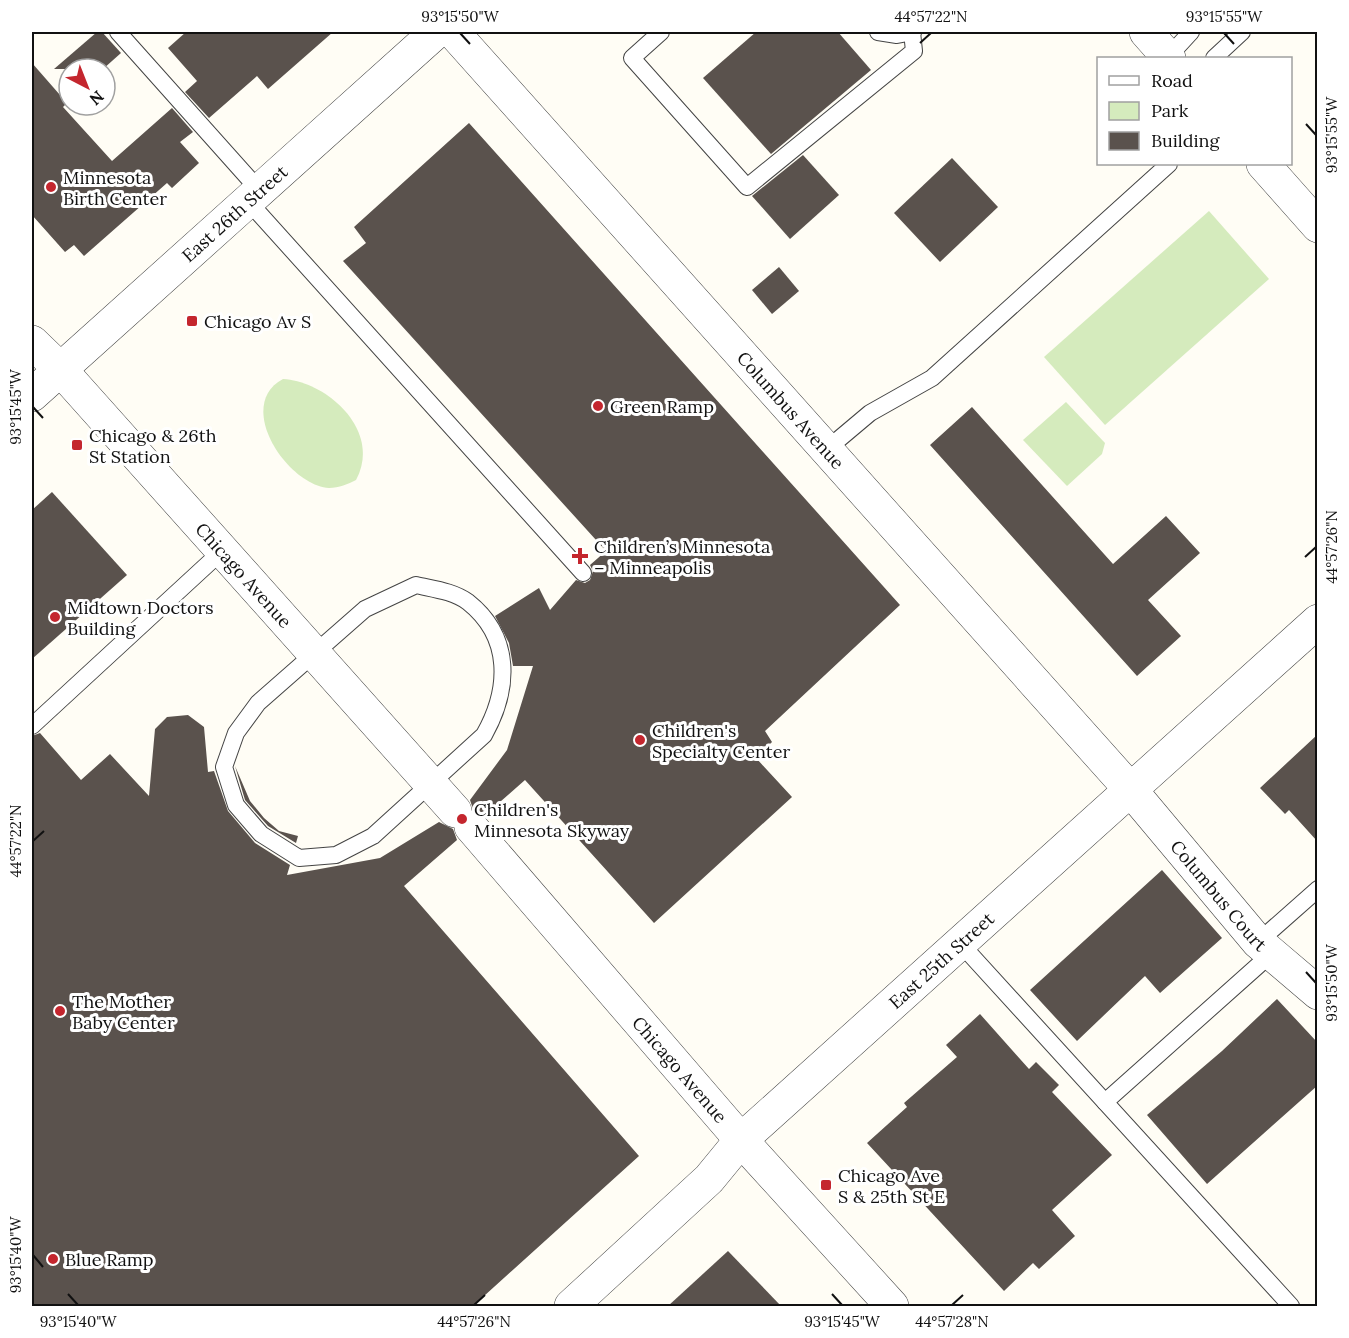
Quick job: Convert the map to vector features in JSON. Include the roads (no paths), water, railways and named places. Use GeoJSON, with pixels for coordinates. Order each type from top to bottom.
{"type":"FeatureCollection","features":[{"type":"Feature","properties":{"kind":"street","name":"East 26th Street"},"geometry":{"type":"LineString","coordinates":[[32,395],[436,32]]}},
{"type":"Feature","properties":{"kind":"street","name":"Columbus Avenue"},"geometry":{"type":"LineString","coordinates":[[453,32],[1130,788]]}},
{"type":"Feature","properties":{"kind":"street"},"geometry":{"type":"LineString","coordinates":[[1146,32],[1168,57]]}},
{"type":"Feature","properties":{"kind":"street"},"geometry":{"type":"LineString","coordinates":[[1264,165],[1317,226]]}},
{"type":"Feature","properties":{"kind":"street","name":"Chicago Avenue"},"geometry":{"type":"LineString","coordinates":[[32,342],[60,369],[432,783],[741,1140],[892,1306]]}},
{"type":"Feature","properties":{"kind":"street","name":"East 25th Street"},"geometry":{"type":"LineString","coordinates":[[571,1306],[710,1179],[741,1140],[1317,621]]}},
{"type":"Feature","properties":{"kind":"street","name":"Columbus Court"},"geometry":{"type":"LineString","coordinates":[[1130,788],[1265,948],[1317,993]]}},
{"type":"Feature","properties":{"kind":"lane"},"geometry":{"type":"LineString","coordinates":[[118,32],[253,195],[583,573]]}},
{"type":"Feature","properties":{"kind":"lane"},"geometry":{"type":"LineString","coordinates":[[660,32],[632,58],[747,187],[914,51],[913,32],[897,35],[878,32]]}},
{"type":"Feature","properties":{"kind":"lane"},"geometry":{"type":"LineString","coordinates":[[1170,57],[1191,32]]}},
{"type":"Feature","properties":{"kind":"lane"},"geometry":{"type":"LineString","coordinates":[[1215,57],[1242,32]]}},
{"type":"Feature","properties":{"kind":"lane"},"geometry":{"type":"LineString","coordinates":[[825,450],[870,413],[932,378],[1168,165]]}},
{"type":"Feature","properties":{"kind":"lane"},"geometry":{"type":"LineString","coordinates":[[32,726],[222,550]]}},
{"type":"Feature","properties":{"kind":"lane"},"geometry":{"type":"LineString","coordinates":[[416,585],[447,592],[467,602],[486,621],[498,639],[504,668],[495,715],[484,735],[432,783],[373,836],[336,855],[299,858],[261,834],[236,805],[224,767],[236,733],[258,703],[365,609],[416,585]]}},
{"type":"Feature","properties":{"kind":"lane"},"geometry":{"type":"LineString","coordinates":[[1105,1102],[1265,948],[1317,889]]}},
{"type":"Feature","properties":{"kind":"lane"},"geometry":{"type":"LineString","coordinates":[[960,943],[1291,1306]]}},
{"type":"Feature","properties":{"kind":"place","name":"Minnesota Birth Center"},"geometry":{"type":"Point","coordinates":[51,187]}},
{"type":"Feature","properties":{"kind":"place","name":"Chicago Av S"},"geometry":{"type":"Point","coordinates":[192,321]}},
{"type":"Feature","properties":{"kind":"place","name":"Green Ramp"},"geometry":{"type":"Point","coordinates":[598,406]}},
{"type":"Feature","properties":{"kind":"place","name":"Chicago & 26th St Station"},"geometry":{"type":"Point","coordinates":[77,445]}},
{"type":"Feature","properties":{"kind":"place","name":"Children’s Minnesota – Minneapolis"},"geometry":{"type":"Point","coordinates":[580,556]}},
{"type":"Feature","properties":{"kind":"place","name":"Midtown Doctors Building"},"geometry":{"type":"Point","coordinates":[55,617]}},
{"type":"Feature","properties":{"kind":"place","name":"Children's Specialty Center"},"geometry":{"type":"Point","coordinates":[640,740]}},
{"type":"Feature","properties":{"kind":"place","name":"Children's Minnesota Skyway"},"geometry":{"type":"Point","coordinates":[462,819]}},
{"type":"Feature","properties":{"kind":"place","name":"The Mother Baby Center"},"geometry":{"type":"Point","coordinates":[60,1011]}},
{"type":"Feature","properties":{"kind":"place","name":"Chicago Ave S & 25th St E"},"geometry":{"type":"Point","coordinates":[826,1185]}},
{"type":"Feature","properties":{"kind":"place","name":"Blue Ramp"},"geometry":{"type":"Point","coordinates":[53,1259]}}]}
